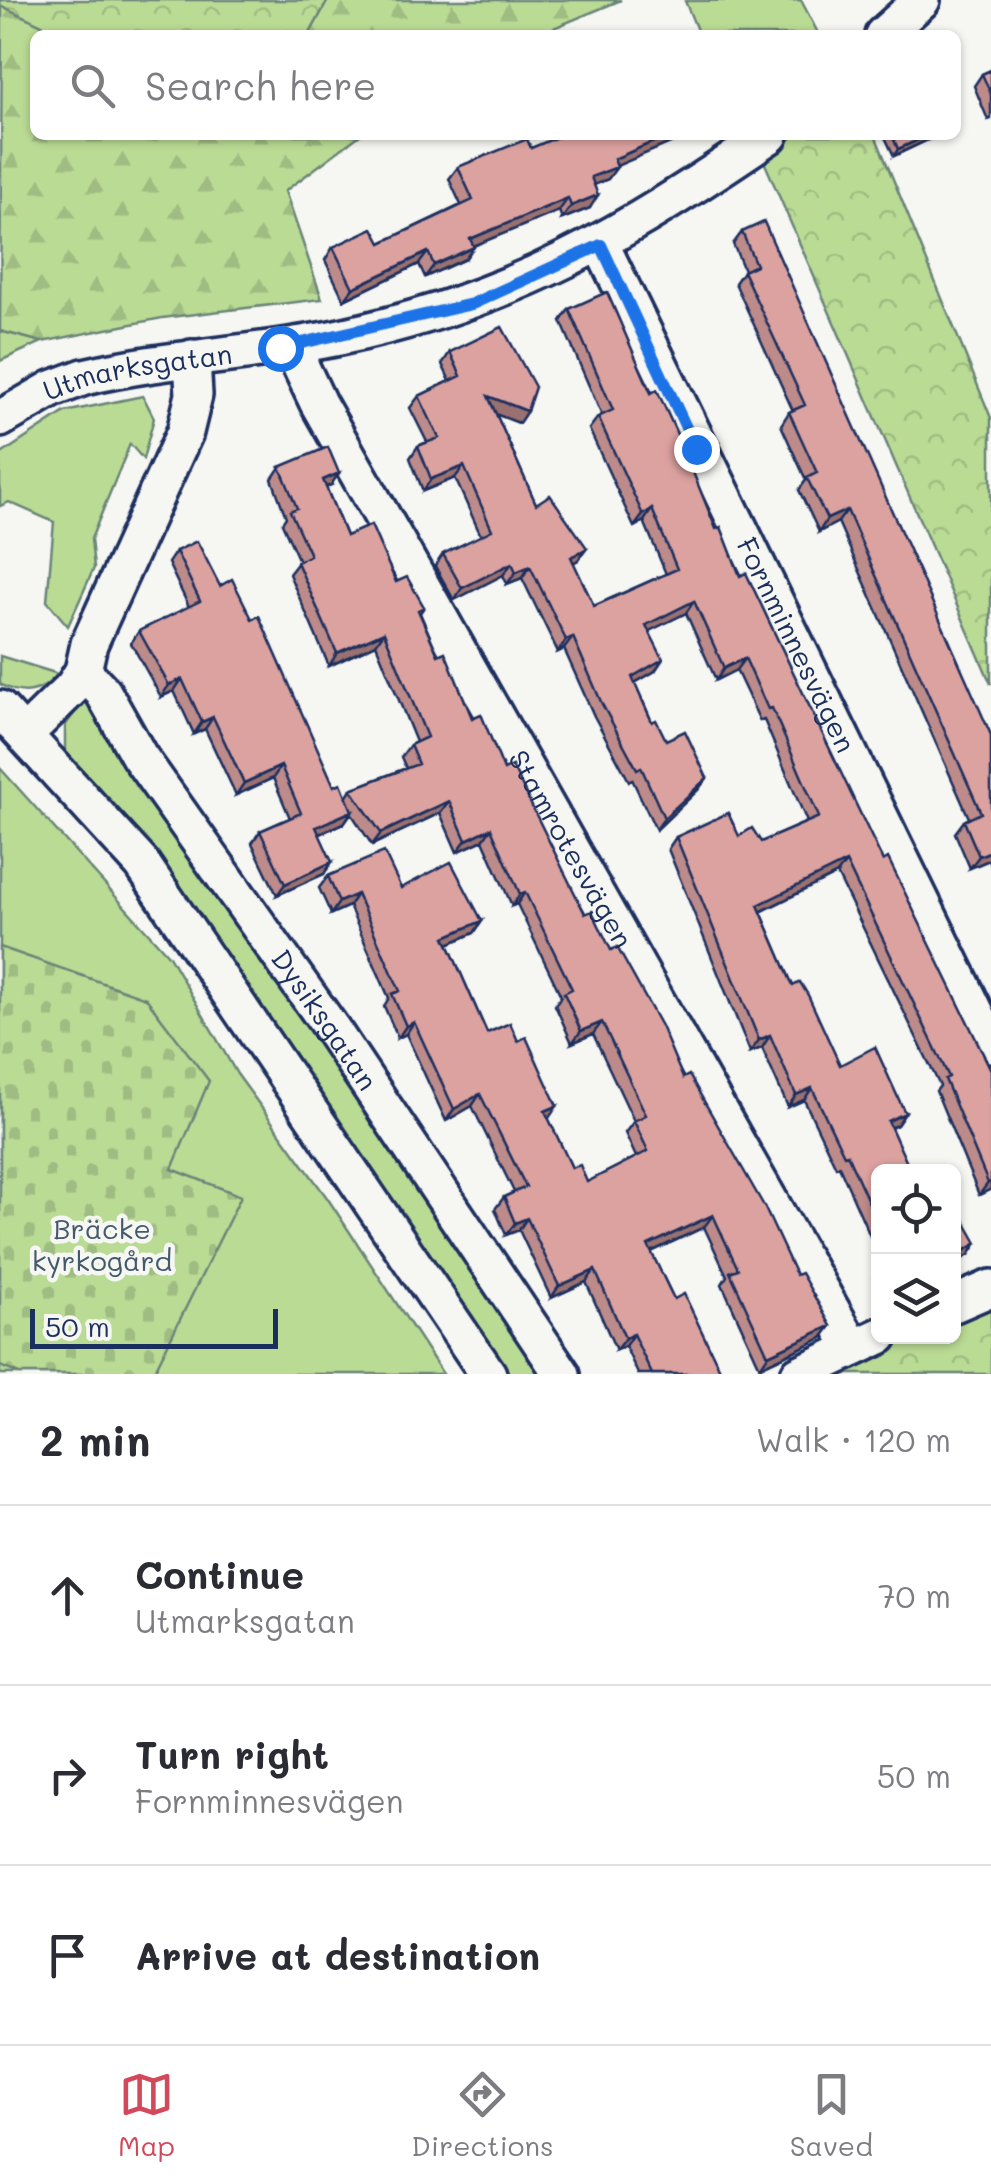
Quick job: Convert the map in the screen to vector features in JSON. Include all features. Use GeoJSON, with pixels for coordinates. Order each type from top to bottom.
{"type":"FeatureCollection","features":[{"type":"Feature","properties":{"kind":"street"},"geometry":{"type":"LineString","coordinates":[[889,30],[922,0]]}},
{"type":"Feature","properties":{"kind":"street","name":"Utmarksgatan"},"geometry":{"type":"LineString","coordinates":[[0,419],[52,388],[84,377],[192,358],[297,346],[472,304],[601,245],[762,140]]}},
{"type":"Feature","properties":{"kind":"street","name":"Fornminnesvägen"},"geometry":{"type":"LineString","coordinates":[[601,245],[991,1044]]}},
{"type":"Feature","properties":{"kind":"street","name":"Stamrotesvägen"},"geometry":{"type":"LineString","coordinates":[[297,346],[301,367],[318,403],[866,1342]]}},
{"type":"Feature","properties":{"kind":"street"},"geometry":{"type":"LineString","coordinates":[[25,734],[83,671],[89,644],[185,432],[194,395],[192,358]]}},
{"type":"Feature","properties":{"kind":"street","name":"Dysiksgatan"},"geometry":{"type":"LineString","coordinates":[[83,671],[103,692],[139,756],[331,1028],[562,1374]]}},
{"type":"Feature","properties":{"kind":"street"},"geometry":{"type":"LineString","coordinates":[[0,708],[142,864],[488,1374]]}},
{"type":"Feature","properties":{"kind":"street"},"geometry":{"type":"LineString","coordinates":[[961,1301],[991,1288]]}},
{"type":"Feature","properties":{"kind":"street"},"geometry":{"type":"LineString","coordinates":[[798,1374],[866,1342]]}},
{"type":"Feature","properties":{"kind":"green space"},"geometry":{"type":"Polygon","coordinates":[[[0,0],[328,0],[312,30],[52,30],[2,6],[0,9],[0,0]]]}},
{"type":"Feature","properties":{"kind":"green space"},"geometry":{"type":"Polygon","coordinates":[[[328,0],[621,0],[549,30],[312,30],[328,0]]]}},
{"type":"Feature","properties":{"kind":"green space"},"geometry":{"type":"Polygon","coordinates":[[[801,0],[816,30],[697,30],[685,1],[801,0]]]}},
{"type":"Feature","properties":{"kind":"green space"},"geometry":{"type":"Polygon","coordinates":[[[2,5],[53,30],[30,30],[30,140],[353,140],[285,191],[322,299],[162,318],[42,342],[0,331],[2,5]]]}},
{"type":"Feature","properties":{"kind":"green space"},"geometry":{"type":"Polygon","coordinates":[[[789,140],[877,140],[991,418],[991,684],[763,159],[789,140]]]}},
{"type":"Feature","properties":{"kind":"green space"},"geometry":{"type":"Polygon","coordinates":[[[0,331],[42,342],[0,361],[0,331]]]}},
{"type":"Feature","properties":{"kind":"green space"},"geometry":{"type":"Polygon","coordinates":[[[143,396],[154,418],[143,459],[130,444],[91,539],[94,568],[68,626],[47,601],[54,522],[9,502],[0,506],[0,455],[65,412],[143,396]]]}},
{"type":"Feature","properties":{"kind":"green space"},"geometry":{"type":"Polygon","coordinates":[[[0,656],[59,676],[31,691],[16,691],[0,684],[0,656]]]}},
{"type":"Feature","properties":{"kind":"green space"},"geometry":{"type":"Polygon","coordinates":[[[83,701],[95,708],[548,1374],[509,1374],[210,931],[137,834],[65,751],[65,726],[83,701]]]}},
{"type":"Feature","properties":{"kind":"green space"},"geometry":{"type":"Polygon","coordinates":[[[0,768],[169,956],[237,1074],[328,1199],[443,1374],[0,1374],[0,768]]]}},
{"type":"Feature","properties":{"kind":"green space","name":"Bräcke kyrkogård"},"geometry":{"type":"Polygon","coordinates":[[[0,947],[146,998],[209,1081],[172,1169],[241,1196],[153,1374],[19,1374],[0,1366],[0,947]]]}},
{"type":"Feature","properties":{"kind":"green space"},"geometry":{"type":"Polygon","coordinates":[[[991,1299],[991,1374],[820,1374],[890,1344],[961,1344],[961,1313],[991,1299]]]}},
{"type":"Feature","properties":{"kind":"building"},"geometry":{"type":"Polygon","coordinates":[[[991,70],[991,94],[982,74],[991,70]]]}},
{"type":"Feature","properties":{"kind":"building"},"geometry":{"type":"Polygon","coordinates":[[[525,140],[531,148],[550,140],[658,140],[614,159],[617,167],[591,177],[598,195],[571,206],[568,198],[470,239],[474,247],[434,265],[428,252],[353,288],[333,247],[373,228],[381,243],[473,200],[458,167],[525,140]]]}},
{"type":"Feature","properties":{"kind":"building"},"geometry":{"type":"Polygon","coordinates":[[[894,140],[918,140],[898,149],[894,140]]]}},
{"type":"Feature","properties":{"kind":"building"},"geometry":{"type":"Polygon","coordinates":[[[764,222],[991,735],[991,851],[979,856],[964,821],[981,813],[847,510],[827,519],[807,478],[817,473],[789,412],[805,405],[743,271],[756,265],[742,232],[764,222]]]}},
{"type":"Feature","properties":{"kind":"building"},"geometry":{"type":"Polygon","coordinates":[[[607,292],[651,393],[657,390],[716,529],[721,527],[740,576],[746,573],[883,861],[888,858],[991,1070],[991,1182],[988,1183],[945,1079],[949,1077],[846,862],[758,905],[793,986],[800,982],[808,995],[840,1065],[875,1047],[905,1113],[888,1121],[907,1164],[871,1164],[871,1207],[812,1088],[796,1095],[770,1035],[759,1040],[676,837],[728,813],[739,836],[752,828],[761,842],[819,817],[772,708],[768,709],[745,658],[724,668],[694,601],[646,625],[663,659],[632,677],[652,722],[656,720],[666,740],[685,731],[707,778],[664,818],[641,767],[637,769],[602,704],[573,637],[566,640],[530,566],[516,572],[512,563],[462,588],[443,554],[492,530],[464,466],[431,479],[418,446],[439,438],[419,396],[461,376],[450,352],[502,327],[535,387],[527,411],[488,396],[536,504],[550,495],[587,548],[571,557],[594,606],[677,569],[652,509],[643,515],[598,417],[613,410],[569,309],[607,292]]]}},
{"type":"Feature","properties":{"kind":"building"},"geometry":{"type":"Polygon","coordinates":[[[328,447],[339,473],[323,480],[346,536],[371,525],[396,582],[407,577],[424,607],[418,610],[438,655],[445,652],[472,718],[481,714],[504,770],[512,766],[585,914],[592,911],[611,950],[617,947],[661,1026],[683,1078],[689,1075],[764,1206],[796,1275],[801,1273],[831,1326],[768,1355],[730,1272],[738,1269],[713,1215],[648,1245],[674,1299],[684,1294],[722,1374],[652,1374],[633,1334],[625,1338],[595,1270],[559,1286],[527,1218],[515,1223],[504,1197],[526,1187],[480,1094],[454,1109],[414,1022],[406,1026],[392,994],[400,991],[357,894],[339,902],[328,876],[384,852],[401,888],[451,862],[482,921],[445,937],[487,1033],[510,1023],[518,1041],[526,1037],[557,1106],[545,1111],[572,1168],[580,1165],[587,1182],[648,1151],[634,1121],[646,1115],[602,1022],[581,1031],[564,993],[572,989],[525,892],[520,894],[491,828],[466,840],[449,801],[381,833],[351,789],[418,764],[410,745],[427,737],[384,632],[337,653],[297,562],[310,555],[290,511],[297,508],[280,467],[328,447]]]}},
{"type":"Feature","properties":{"kind":"building"},"geometry":{"type":"Polygon","coordinates":[[[197,541],[220,586],[232,579],[252,619],[259,616],[334,786],[341,783],[352,811],[316,827],[332,862],[285,884],[260,831],[301,813],[281,766],[244,783],[213,717],[202,722],[182,679],[169,685],[139,631],[200,601],[176,551],[197,541]]]}},
{"type":"Feature","properties":{"kind":"building"},"geometry":{"type":"Polygon","coordinates":[[[961,1214],[977,1243],[961,1253],[961,1214]]]}},
{"type":"Feature","properties":{"kind":"route"},"geometry":{"type":"LineString","coordinates":[[280,348],[342,337],[472,304],[601,245],[696,449]]}}]}
